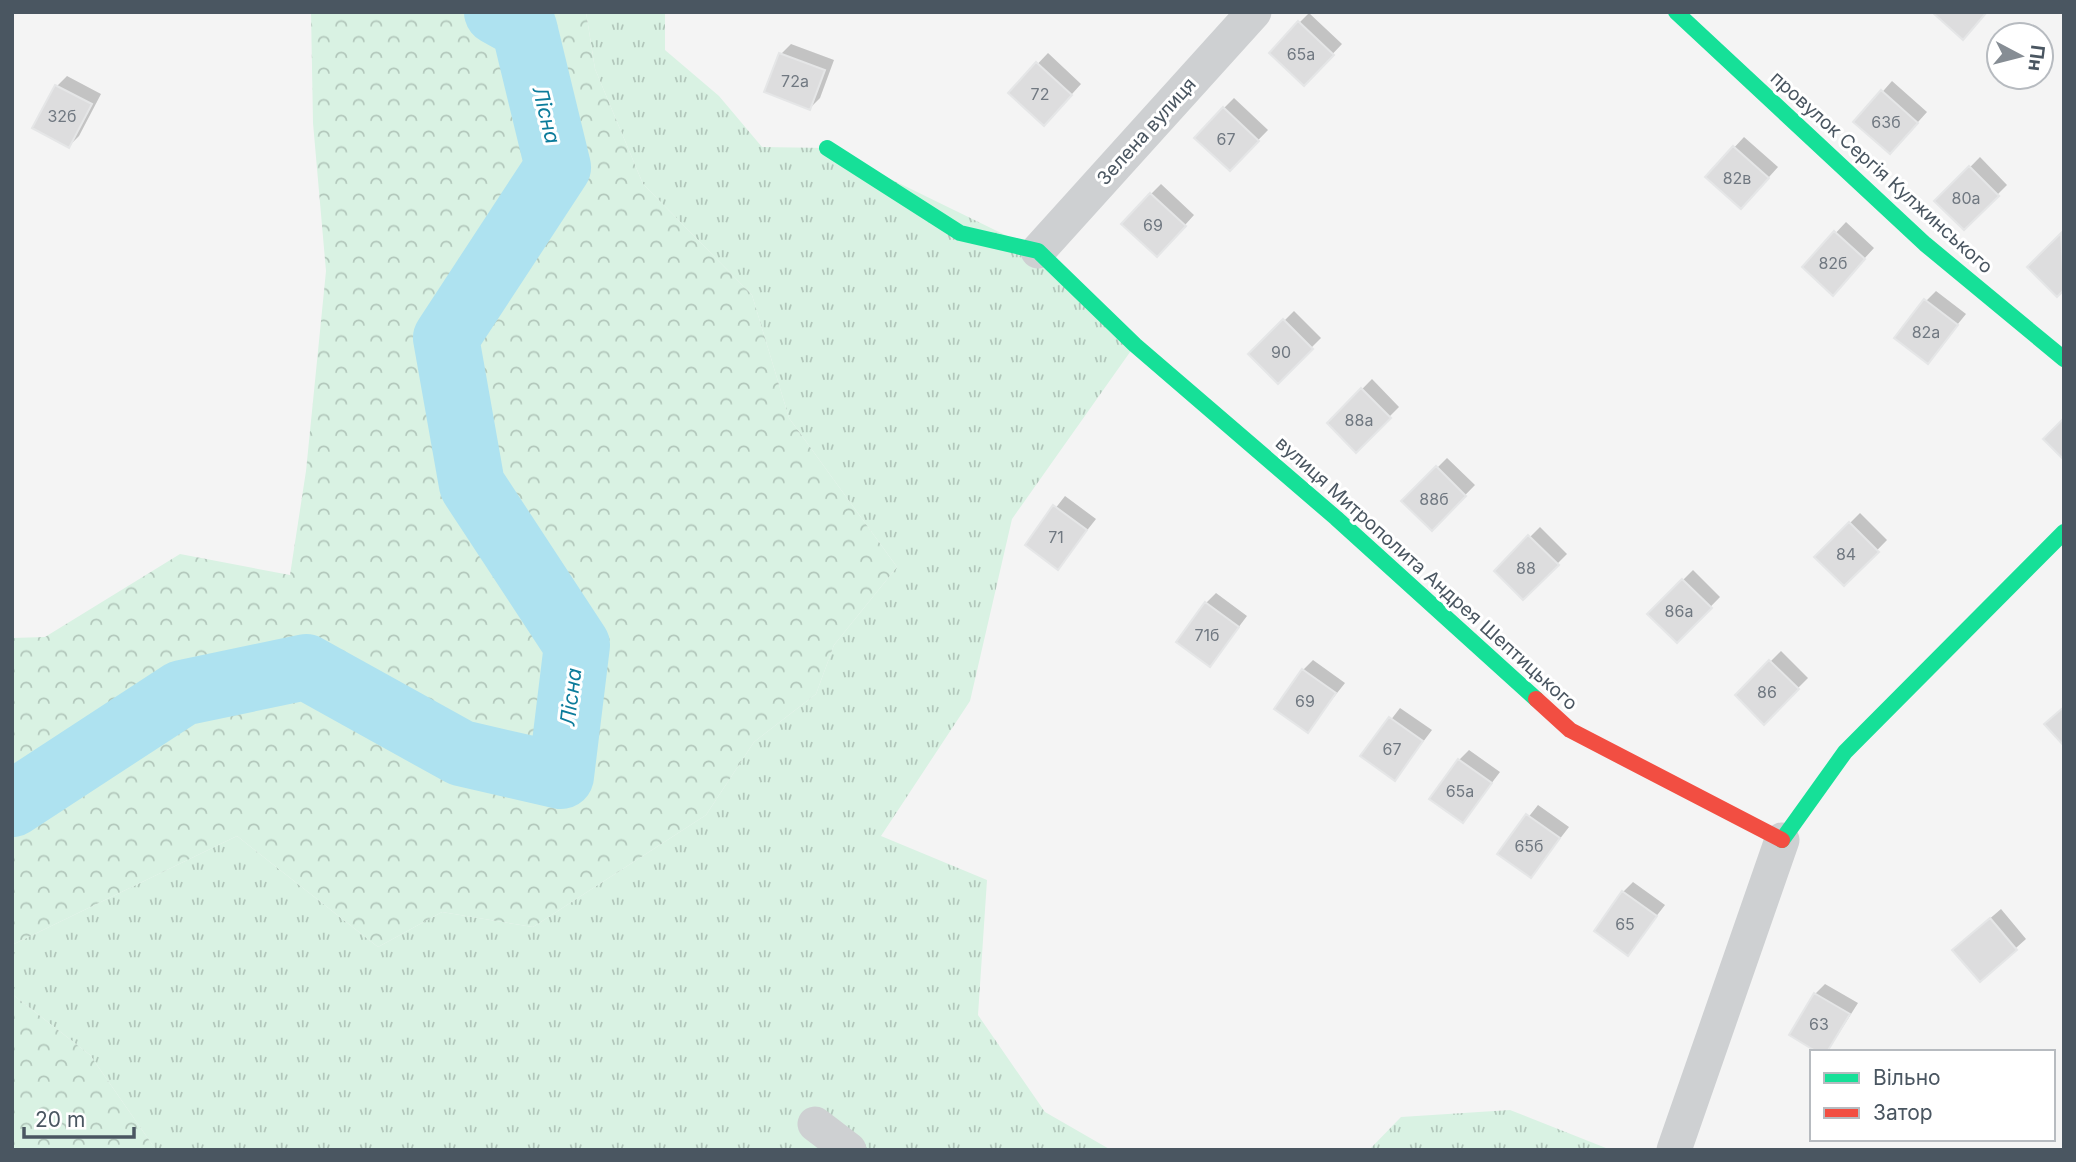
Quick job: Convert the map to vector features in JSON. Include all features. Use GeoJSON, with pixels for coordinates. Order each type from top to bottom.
{"type":"FeatureCollection","features":[{"type":"Feature","properties":{"kind":"street","name":"Зелена вулиця"},"geometry":{"type":"LineString","coordinates":[[1038,251],[1254,12]]}},
{"type":"Feature","properties":{"kind":"street","name":"провулок Сергія Кулжинського"},"geometry":{"type":"LineString","coordinates":[[1676,12],[1925,244],[2064,359]]}},
{"type":"Feature","properties":{"kind":"street"},"geometry":{"type":"LineString","coordinates":[[827,148],[960,233],[1038,251]]}},
{"type":"Feature","properties":{"kind":"street","name":"вулиця Митрополита Андрея Шептицького"},"geometry":{"type":"LineString","coordinates":[[1038,251],[1135,345],[1336,518],[1570,730],[1782,840]]}},
{"type":"Feature","properties":{"kind":"street"},"geometry":{"type":"LineString","coordinates":[[1674,1150],[1782,840],[1845,752],[2064,532]]}},
{"type":"Feature","properties":{"kind":"street"},"geometry":{"type":"LineString","coordinates":[[816,1124],[849,1150]]}},
{"type":"Feature","properties":{"kind":"green space"},"geometry":{"type":"Polygon","coordinates":[[[311,12],[586,12],[595,69],[643,184],[752,295],[789,418],[897,567],[834,645],[816,694],[754,742],[706,815],[533,927],[442,912],[378,947],[237,836],[12,945],[12,638],[45,637],[180,554],[290,575],[306,471],[326,271],[313,123],[311,12]]]}},
{"type":"Feature","properties":{"kind":"green space"},"geometry":{"type":"Polygon","coordinates":[[[586,12],[665,12],[665,50],[719,96],[762,147],[827,148],[1038,251],[1135,345],[1012,519],[970,701],[881,836],[987,880],[978,1015],[1045,1112],[1111,1150],[156,1150],[90,1055],[12,994],[12,945],[237,836],[378,947],[442,912],[533,927],[706,815],[754,742],[816,694],[834,645],[897,567],[789,418],[752,295],[643,184],[595,69],[586,12]]]}},
{"type":"Feature","properties":{"kind":"green space"},"geometry":{"type":"Polygon","coordinates":[[[12,994],[90,1055],[156,1150],[12,1150],[12,994]]]}},
{"type":"Feature","properties":{"kind":"green space"},"geometry":{"type":"Polygon","coordinates":[[[1510,1110],[1611,1150],[1369,1150],[1401,1117],[1510,1110]]]}},
{"type":"Feature","properties":{"kind":"building"},"geometry":{"type":"Polygon","coordinates":[[[1932,12],[1987,12],[1963,40],[1932,12]]]}},
{"type":"Feature","properties":{"kind":"building"},"geometry":{"type":"Polygon","coordinates":[[[1298,21],[1334,55],[1304,86],[1269,53],[1298,21]]]}},
{"type":"Feature","properties":{"kind":"building"},"geometry":{"type":"Polygon","coordinates":[[[779,53],[825,70],[810,110],[764,92],[779,53]]]}},
{"type":"Feature","properties":{"kind":"building"},"geometry":{"type":"Polygon","coordinates":[[[1036,62],[1072,95],[1044,126],[1008,93],[1036,62]]]}},
{"type":"Feature","properties":{"kind":"building"},"geometry":{"type":"Polygon","coordinates":[[[55,85],[92,104],[69,148],[32,128],[55,85]]]}},
{"type":"Feature","properties":{"kind":"building"},"geometry":{"type":"Polygon","coordinates":[[[1881,90],[1918,123],[1890,154],[1853,122],[1881,90]]]}},
{"type":"Feature","properties":{"kind":"building"},"geometry":{"type":"Polygon","coordinates":[[[1223,107],[1259,141],[1230,171],[1194,138],[1223,107]]]}},
{"type":"Feature","properties":{"kind":"building"},"geometry":{"type":"Polygon","coordinates":[[[1733,146],[1769,178],[1741,209],[1705,177],[1733,146]]]}},
{"type":"Feature","properties":{"kind":"building"},"geometry":{"type":"Polygon","coordinates":[[[1969,166],[1999,196],[1964,230],[1934,201],[1969,166]]]}},
{"type":"Feature","properties":{"kind":"building"},"geometry":{"type":"Polygon","coordinates":[[[1150,193],[1186,226],[1157,257],[1121,224],[1150,193]]]}},
{"type":"Feature","properties":{"kind":"building"},"geometry":{"type":"Polygon","coordinates":[[[1834,231],[1865,259],[1833,296],[1802,267],[1834,231]]]}},
{"type":"Feature","properties":{"kind":"building"},"geometry":{"type":"Polygon","coordinates":[[[2061,233],[2064,290],[2057,297],[2027,267],[2061,233]]]}},
{"type":"Feature","properties":{"kind":"building"},"geometry":{"type":"Polygon","coordinates":[[[1924,299],[1958,325],[1928,364],[1894,338],[1924,299]]]}},
{"type":"Feature","properties":{"kind":"building"},"geometry":{"type":"Polygon","coordinates":[[[1283,319],[1313,349],[1278,384],[1248,354],[1283,319]]]}},
{"type":"Feature","properties":{"kind":"building"},"geometry":{"type":"Polygon","coordinates":[[[1361,388],[1391,418],[1356,453],[1327,423],[1361,388]]]}},
{"type":"Feature","properties":{"kind":"building"},"geometry":{"type":"Polygon","coordinates":[[[2064,418],[2064,460],[2043,439],[2064,418]]]}},
{"type":"Feature","properties":{"kind":"building"},"geometry":{"type":"Polygon","coordinates":[[[1436,466],[1466,496],[1432,531],[1401,501],[1436,466]]]}},
{"type":"Feature","properties":{"kind":"building"},"geometry":{"type":"Polygon","coordinates":[[[1053,505],[1087,530],[1058,570],[1025,545],[1053,505]]]}},
{"type":"Feature","properties":{"kind":"building"},"geometry":{"type":"Polygon","coordinates":[[[1849,522],[1879,552],[1844,586],[1814,557],[1849,522]]]}},
{"type":"Feature","properties":{"kind":"building"},"geometry":{"type":"Polygon","coordinates":[[[1528,535],[1559,565],[1523,600],[1494,571],[1528,535]]]}},
{"type":"Feature","properties":{"kind":"building"},"geometry":{"type":"Polygon","coordinates":[[[1682,579],[1712,608],[1677,643],[1647,614],[1682,579]]]}},
{"type":"Feature","properties":{"kind":"building"},"geometry":{"type":"Polygon","coordinates":[[[1205,602],[1239,627],[1210,667],[1176,642],[1205,602]]]}},
{"type":"Feature","properties":{"kind":"building"},"geometry":{"type":"Polygon","coordinates":[[[1769,660],[1799,689],[1764,725],[1735,695],[1769,660]]]}},
{"type":"Feature","properties":{"kind":"building"},"geometry":{"type":"Polygon","coordinates":[[[1302,669],[1336,693],[1308,733],[1274,709],[1302,669]]]}},
{"type":"Feature","properties":{"kind":"building"},"geometry":{"type":"Polygon","coordinates":[[[2064,707],[2064,746],[2044,724],[2064,707]]]}},
{"type":"Feature","properties":{"kind":"building"},"geometry":{"type":"Polygon","coordinates":[[[1389,717],[1423,741],[1395,781],[1360,756],[1389,717]]]}},
{"type":"Feature","properties":{"kind":"building"},"geometry":{"type":"Polygon","coordinates":[[[1458,759],[1492,783],[1463,823],[1429,799],[1458,759]]]}},
{"type":"Feature","properties":{"kind":"building"},"geometry":{"type":"Polygon","coordinates":[[[1526,814],[1560,838],[1531,878],[1497,854],[1526,814]]]}},
{"type":"Feature","properties":{"kind":"building"},"geometry":{"type":"Polygon","coordinates":[[[1622,891],[1657,916],[1628,956],[1594,931],[1622,891]]]}},
{"type":"Feature","properties":{"kind":"building"},"geometry":{"type":"Polygon","coordinates":[[[1990,918],[2017,950],[1980,982],[1952,950],[1990,918]]]}},
{"type":"Feature","properties":{"kind":"building"},"geometry":{"type":"Polygon","coordinates":[[[1814,993],[1850,1014],[1828,1050],[1814,1050],[1789,1035],[1814,993]]]}},
{"type":"Feature","properties":{"kind":"waterway","name":"Лісна"},"geometry":{"type":"LineString","coordinates":[[12,804],[182,693],[306,667],[461,753],[561,776],[577,645],[472,485],[446,338],[558,167],[524,27],[497,12]]}},
{"type":"Feature","properties":{"kind":"traffic: fast"},"geometry":{"type":"LineString","coordinates":[[1676,12],[1925,244],[2064,359]]}},
{"type":"Feature","properties":{"kind":"traffic: fast"},"geometry":{"type":"LineString","coordinates":[[827,148],[960,233],[1038,251],[1135,345],[1336,518],[1536,699]]}},
{"type":"Feature","properties":{"kind":"traffic: fast"},"geometry":{"type":"LineString","coordinates":[[1782,840],[1845,752],[2064,532]]}},
{"type":"Feature","properties":{"kind":"traffic: jam"},"geometry":{"type":"LineString","coordinates":[[1536,699],[1570,730],[1782,840]]}}]}
